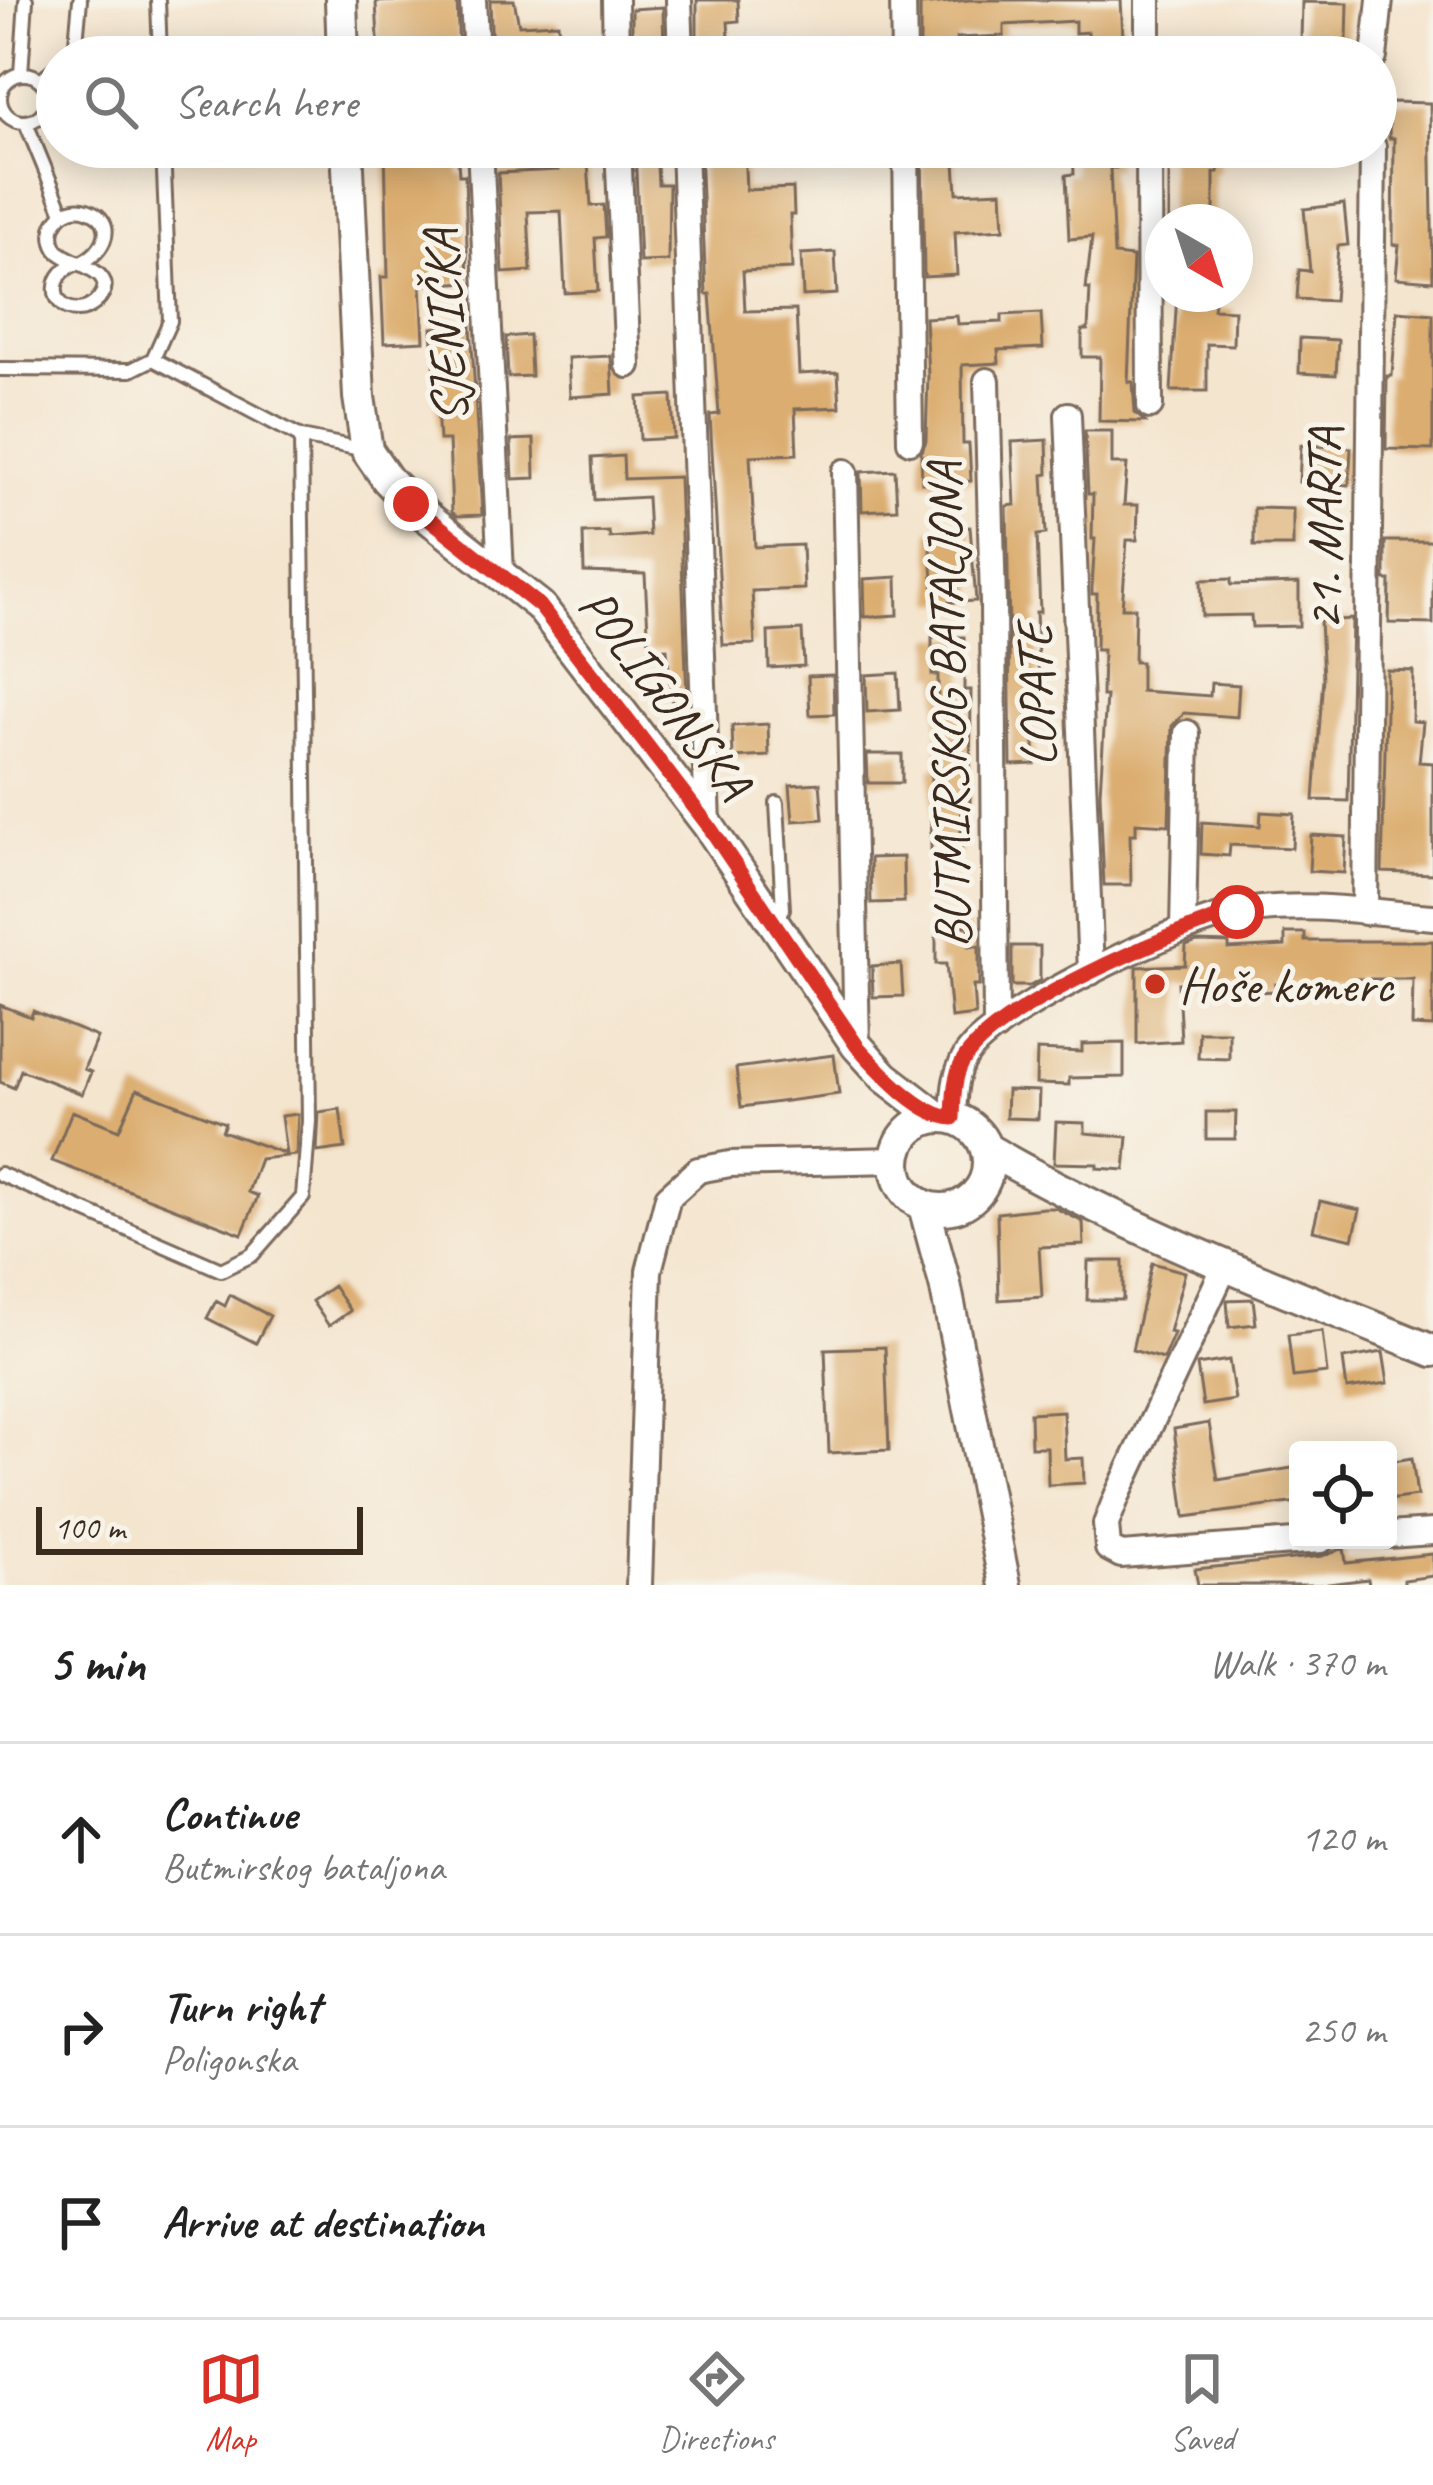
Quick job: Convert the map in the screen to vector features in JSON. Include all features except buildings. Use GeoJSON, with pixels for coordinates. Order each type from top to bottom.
{"type":"FeatureCollection","features":[{"type":"Feature","properties":{"kind":"street"},"geometry":{"type":"LineString","coordinates":[[340,0],[342,36]]}},
{"type":"Feature","properties":{"kind":"street"},"geometry":{"type":"LineString","coordinates":[[473,0],[475,36]]}},
{"type":"Feature","properties":{"kind":"street"},"geometry":{"type":"LineString","coordinates":[[615,0],[616,36]]}},
{"type":"Feature","properties":{"kind":"street"},"geometry":{"type":"LineString","coordinates":[[679,0],[680,36]]}},
{"type":"Feature","properties":{"kind":"street"},"geometry":{"type":"LineString","coordinates":[[903,0],[904,36]]}},
{"type":"Feature","properties":{"kind":"street"},"geometry":{"type":"LineString","coordinates":[[1148,0],[1148,36]]}},
{"type":"Feature","properties":{"kind":"street"},"geometry":{"type":"LineString","coordinates":[[1376,36],[1380,0]]}},
{"type":"Feature","properties":{"kind":"street"},"geometry":{"type":"LineString","coordinates":[[348,168],[359,397],[367,451]]}},
{"type":"Feature","properties":{"kind":"street","name":"SJENIČKA"},"geometry":{"type":"LineString","coordinates":[[481,168],[501,572]]}},
{"type":"Feature","properties":{"kind":"street"},"geometry":{"type":"LineString","coordinates":[[619,168],[628,365]]}},
{"type":"Feature","properties":{"kind":"street"},"geometry":{"type":"LineString","coordinates":[[685,168],[708,825]]}},
{"type":"Feature","properties":{"kind":"street"},"geometry":{"type":"LineString","coordinates":[[906,168],[910,441]]}},
{"type":"Feature","properties":{"kind":"street"},"geometry":{"type":"LineString","coordinates":[[1149,168],[1150,406]]}},
{"type":"Feature","properties":{"kind":"street","name":"21. MARTA"},"geometry":{"type":"LineString","coordinates":[[1365,912],[1372,168]]}},
{"type":"Feature","properties":{"kind":"street","name":"BUTMIRSKOG BATALJONA"},"geometry":{"type":"LineString","coordinates":[[987,381],[996,1028]]}},
{"type":"Feature","properties":{"kind":"street","name":"LOPATE"},"geometry":{"type":"LineString","coordinates":[[1069,415],[1091,972]]}},
{"type":"Feature","properties":{"kind":"street","name":"POLIGONSKA"},"geometry":{"type":"LineString","coordinates":[[367,451],[411,504],[540,606],[708,825],[857,1046],[885,1077],[945,1117]]}},
{"type":"Feature","properties":{"kind":"street"},"geometry":{"type":"LineString","coordinates":[[845,472],[857,1046]]}},
{"type":"Feature","properties":{"kind":"street"},"geometry":{"type":"LineString","coordinates":[[1183,929],[1186,733]]}},
{"type":"Feature","properties":{"kind":"street"},"geometry":{"type":"LineString","coordinates":[[945,1117],[959,1066],[996,1028],[1091,972],[1183,929],[1237,912],[1287,906],[1433,917]]}},
{"type":"Feature","properties":{"kind":"street","name":"POLIGONSKA"},"geometry":{"type":"LineString","coordinates":[[885,1077],[908,1130]]}},
{"type":"Feature","properties":{"kind":"street"},"geometry":{"type":"LineString","coordinates":[[945,1284],[970,1198],[989,1165],[980,1135],[945,1117],[908,1130],[896,1160],[905,1191],[924,1206],[945,1284],[1005,1585]]}},
{"type":"Feature","properties":{"kind":"street"},"geometry":{"type":"LineString","coordinates":[[987,1149],[1047,1184],[1433,1352]]}},
{"type":"Feature","properties":{"kind":"street"},"geometry":{"type":"LineString","coordinates":[[639,1585],[649,1270],[668,1197],[698,1170],[730,1164],[896,1160]]}},
{"type":"Feature","properties":{"kind":"street"},"geometry":{"type":"LineString","coordinates":[[924,1206],[1047,1184]]}},
{"type":"Feature","properties":{"kind":"street"},"geometry":{"type":"LineString","coordinates":[[1225,1265],[1106,1524],[1108,1548],[1121,1555],[1289,1542]]}},
{"type":"Feature","properties":{"kind":"street"},"geometry":{"type":"LineString","coordinates":[[1397,1534],[1433,1532]]}},
{"type":"Feature","properties":{"kind":"lane"},"geometry":{"type":"LineString","coordinates":[[21,74],[26,0]]}},
{"type":"Feature","properties":{"kind":"lane"},"geometry":{"type":"LineString","coordinates":[[77,36],[80,0]]}},
{"type":"Feature","properties":{"kind":"lane"},"geometry":{"type":"LineString","coordinates":[[158,0],[159,36]]}},
{"type":"Feature","properties":{"kind":"lane"},"geometry":{"type":"LineString","coordinates":[[36,79],[21,74],[2,85],[0,94],[9,118],[26,123],[36,119]]}},
{"type":"Feature","properties":{"kind":"lane"},"geometry":{"type":"LineString","coordinates":[[26,123],[36,147]]}},
{"type":"Feature","properties":{"kind":"lane"},"geometry":{"type":"LineString","coordinates":[[44,168],[63,213]]}},
{"type":"Feature","properties":{"kind":"lane"},"geometry":{"type":"LineString","coordinates":[[0,369],[131,370],[153,358],[170,321],[165,168]]}},
{"type":"Feature","properties":{"kind":"lane"},"geometry":{"type":"LineString","coordinates":[[90,210],[101,220],[106,233],[94,257],[80,263],[56,250],[54,224],[63,213],[90,210]]}},
{"type":"Feature","properties":{"kind":"lane"},"geometry":{"type":"LineString","coordinates":[[153,358],[301,437],[367,451]]}},
{"type":"Feature","properties":{"kind":"lane"},"geometry":{"type":"LineString","coordinates":[[0,1174],[221,1270],[252,1255],[303,1197],[309,1120],[301,437]]}},
{"type":"Feature","properties":{"kind":"lane"},"geometry":{"type":"LineString","coordinates":[[775,924],[783,909],[777,803]]}},
{"type":"Feature","properties":{"kind":"place","name":"Hoše komerc"},"geometry":{"type":"Point","coordinates":[1155,984]}},
{"type":"Feature","properties":{"kind":"route"},"geometry":{"type":"LineString","coordinates":[[411,504],[540,606],[708,825],[857,1046],[885,1077],[937,1117],[953,1118],[959,1066],[996,1028],[1091,972],[1188,926],[1237,912]]}}]}
